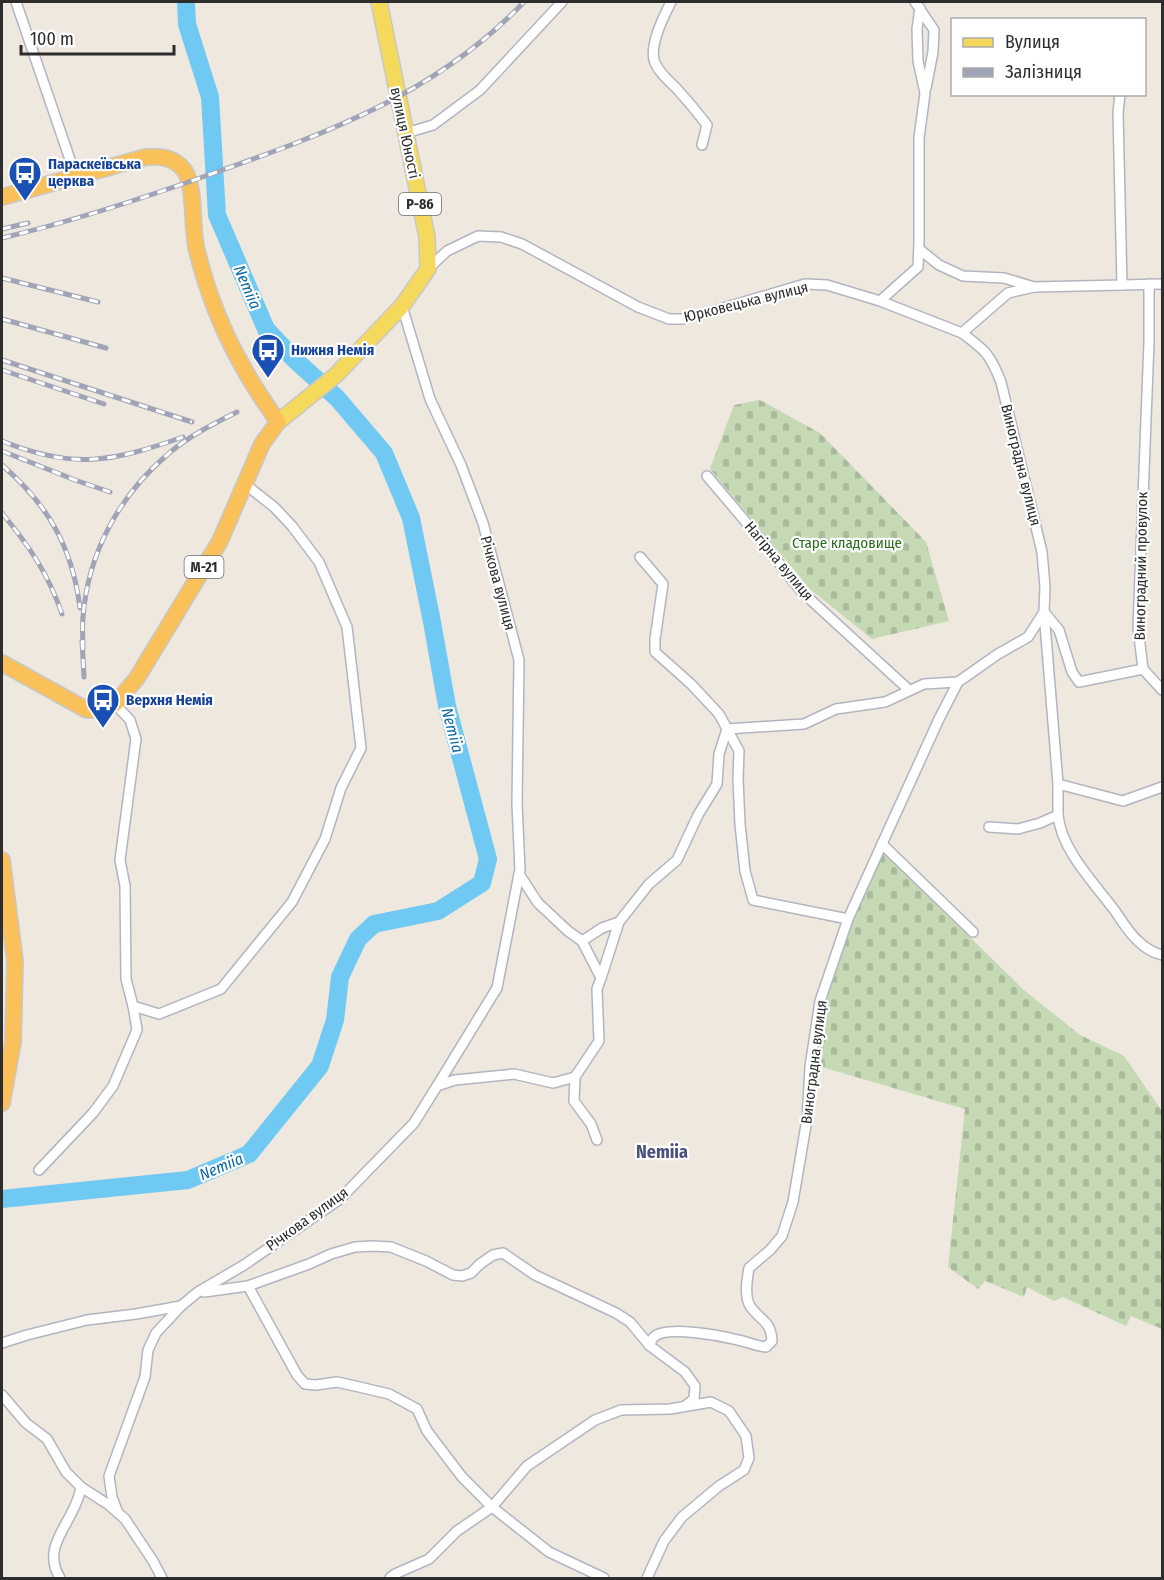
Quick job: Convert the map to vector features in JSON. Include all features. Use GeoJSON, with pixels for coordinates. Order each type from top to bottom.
{"type":"FeatureCollection","features":[{"type":"Feature","properties":{"kind":"highway"},"geometry":{"type":"LineString","coordinates":[[5,192],[75,177],[146,157],[167,158],[177,164],[184,170],[190,186],[197,251],[210,293],[243,368],[278,422]]}},
{"type":"Feature","properties":{"kind":"highway","name":"М-21"},"geometry":{"type":"LineString","coordinates":[[115,704],[137,678],[220,541],[262,444],[278,422]]}},
{"type":"Feature","properties":{"kind":"highway"},"geometry":{"type":"LineString","coordinates":[[5,668],[87,710],[115,704]]}},
{"type":"Feature","properties":{"kind":"highway"},"geometry":{"type":"LineString","coordinates":[[2,860],[4,894],[15,961],[13,1042],[2,1103]]}},
{"type":"Feature","properties":{"kind":"main road","name":"вулиця Юності"},"geometry":{"type":"LineString","coordinates":[[379,2],[427,237],[428,269]]}},
{"type":"Feature","properties":{"kind":"main road"},"geometry":{"type":"LineString","coordinates":[[278,422],[336,375],[402,306],[428,269]]}},
{"type":"Feature","properties":{"kind":"street"},"geometry":{"type":"LineString","coordinates":[[16,2],[75,177]]}},
{"type":"Feature","properties":{"kind":"street"},"geometry":{"type":"LineString","coordinates":[[406,133],[433,125],[480,90],[562,2]]}},
{"type":"Feature","properties":{"kind":"street"},"geometry":{"type":"LineString","coordinates":[[671,2],[659,27],[654,59],[660,70],[707,125],[702,145]]}},
{"type":"Feature","properties":{"kind":"street"},"geometry":{"type":"LineString","coordinates":[[918,5],[918,61],[925,93]]}},
{"type":"Feature","properties":{"kind":"street"},"geometry":{"type":"LineString","coordinates":[[880,301],[918,267],[920,138],[933,52],[934,30],[918,5]]}},
{"type":"Feature","properties":{"kind":"street"},"geometry":{"type":"LineString","coordinates":[[1120,96],[1118,112],[1122,285]]}},
{"type":"Feature","properties":{"kind":"street","name":"Юрковецька вулиця"},"geometry":{"type":"LineString","coordinates":[[428,269],[447,251],[478,236],[501,237],[522,244],[638,307],[669,319],[682,319],[702,314],[805,284],[827,285],[880,301],[962,333]]}},
{"type":"Feature","properties":{"kind":"street"},"geometry":{"type":"LineString","coordinates":[[919,249],[939,266],[963,276],[1004,278],[1034,287]]}},
{"type":"Feature","properties":{"kind":"street","name":"Виноградний провулок"},"geometry":{"type":"LineString","coordinates":[[1143,669],[1138,628],[1149,342],[1149,284]]}},
{"type":"Feature","properties":{"kind":"street"},"geometry":{"type":"LineString","coordinates":[[962,333],[1008,293],[1034,287],[1162,284]]}},
{"type":"Feature","properties":{"kind":"street","name":"Річкова вулиця"},"geometry":{"type":"LineString","coordinates":[[118,1513],[112,1497],[109,1476],[146,1377],[148,1350],[156,1333],[181,1306],[198,1292],[244,1265],[340,1198],[414,1124],[497,988],[520,870],[517,804],[519,660],[483,523],[461,465],[430,399],[402,306]]}},
{"type":"Feature","properties":{"kind":"street","name":"Виноградна вулиця"},"geometry":{"type":"LineString","coordinates":[[962,333],[982,347],[994,362],[1001,382],[1042,552],[1059,825],[1078,862],[1138,941],[1162,955]]}},
{"type":"Feature","properties":{"kind":"street","name":"Нагірна вулиця"},"geometry":{"type":"LineString","coordinates":[[707,476],[801,591],[909,690]]}},
{"type":"Feature","properties":{"kind":"street"},"geometry":{"type":"LineString","coordinates":[[134,1006],[159,1014],[221,989],[292,902],[325,839],[341,788],[362,748],[347,627],[319,562],[292,526],[274,507],[245,484]]}},
{"type":"Feature","properties":{"kind":"street"},"geometry":{"type":"LineString","coordinates":[[640,557],[663,584],[655,652],[691,684],[719,714],[739,751],[740,824],[745,871],[753,900],[848,919]]}},
{"type":"Feature","properties":{"kind":"street"},"geometry":{"type":"LineString","coordinates":[[1044,612],[1059,630],[1072,672],[1079,682],[1143,669],[1162,690]]}},
{"type":"Feature","properties":{"kind":"street","name":"Виноградна вулиця"},"geometry":{"type":"LineString","coordinates":[[650,1346],[654,1337],[675,1331],[739,1340],[756,1346],[766,1347],[772,1341],[772,1330],[749,1304],[747,1286],[749,1268],[782,1236],[793,1202],[807,1119],[810,1067],[820,1001],[848,919],[939,718],[958,682],[998,654],[1028,637],[1044,612]]}},
{"type":"Feature","properties":{"kind":"street"},"geometry":{"type":"LineString","coordinates":[[727,729],[804,724],[836,709],[885,702],[924,684],[958,682]]}},
{"type":"Feature","properties":{"kind":"street"},"geometry":{"type":"LineString","coordinates":[[39,1170],[93,1113],[113,1086],[137,1030],[134,1006],[126,979],[125,885],[120,860],[136,739],[130,720],[115,704]]}},
{"type":"Feature","properties":{"kind":"street"},"geometry":{"type":"LineString","coordinates":[[597,1140],[591,1124],[574,1101],[575,1077],[599,1041],[597,989],[619,922],[650,884],[677,860],[698,815],[717,784],[719,754],[727,729]]}},
{"type":"Feature","properties":{"kind":"street"},"geometry":{"type":"LineString","coordinates":[[1058,784],[1123,801],[1162,787]]}},
{"type":"Feature","properties":{"kind":"street"},"geometry":{"type":"LineString","coordinates":[[989,827],[1018,829],[1058,815]]}},
{"type":"Feature","properties":{"kind":"street"},"geometry":{"type":"LineString","coordinates":[[882,844],[973,932]]}},
{"type":"Feature","properties":{"kind":"street"},"geometry":{"type":"LineString","coordinates":[[519,874],[538,903],[582,941],[601,978]]}},
{"type":"Feature","properties":{"kind":"street"},"geometry":{"type":"LineString","coordinates":[[582,941],[602,928],[619,922]]}},
{"type":"Feature","properties":{"kind":"street"},"geometry":{"type":"LineString","coordinates":[[437,1086],[455,1080],[514,1074],[553,1083],[575,1077]]}},
{"type":"Feature","properties":{"kind":"street"},"geometry":{"type":"LineString","coordinates":[[198,1292],[248,1287],[355,1246],[391,1247],[453,1275],[462,1276],[471,1273],[493,1255],[503,1253],[535,1275],[616,1313],[630,1322],[650,1346],[685,1372],[694,1386],[694,1399],[685,1406]]}},
{"type":"Feature","properties":{"kind":"street"},"geometry":{"type":"LineString","coordinates":[[248,1287],[297,1375],[305,1384],[337,1382],[389,1394],[417,1409],[427,1431],[462,1477],[492,1507],[549,1552],[604,1578]]}},
{"type":"Feature","properties":{"kind":"street","name":"Річкова вулиця"},"geometry":{"type":"LineString","coordinates":[[2,1343],[87,1320],[181,1306]]}},
{"type":"Feature","properties":{"kind":"street"},"geometry":{"type":"LineString","coordinates":[[2,1395],[26,1423],[47,1439],[66,1472],[81,1487],[125,1519],[162,1578]]}},
{"type":"Feature","properties":{"kind":"street"},"geometry":{"type":"LineString","coordinates":[[390,1578],[429,1559],[457,1531],[492,1507],[527,1467],[595,1420],[621,1410],[670,1409],[711,1402],[729,1411],[746,1436],[749,1458],[744,1470],[719,1486],[682,1517],[663,1541],[647,1578]]}},
{"type":"Feature","properties":{"kind":"street"},"geometry":{"type":"LineString","coordinates":[[60,1578],[55,1569],[55,1542],[77,1502],[81,1487]]}},
{"type":"Feature","properties":{"kind":"green space","name":"Старе кладовище"},"geometry":{"type":"Polygon","coordinates":[[[760,400],[820,433],[926,542],[949,621],[872,639],[810,589],[710,469],[734,405],[760,400]]]}},
{"type":"Feature","properties":{"kind":"green space"},"geometry":{"type":"Polygon","coordinates":[[[883,852],[1025,991],[1080,1035],[1124,1056],[1162,1111],[1162,1329],[1131,1316],[1126,1326],[1063,1297],[1054,1301],[1027,1287],[1024,1297],[985,1281],[978,1289],[948,1267],[965,1109],[815,1065],[824,1004],[849,927],[883,852]]]}},
{"type":"Feature","properties":{"kind":"waterway","name":"Nemiia"},"geometry":{"type":"LineString","coordinates":[[2,1199],[188,1180],[249,1154],[320,1066],[335,1020],[340,977],[358,939],[374,924],[438,911],[482,883],[488,859],[447,706],[411,518],[384,453],[337,398],[294,359],[266,329],[217,215],[210,97],[187,24],[186,2]]}},
{"type":"Feature","properties":{"kind":"railway"},"geometry":{"type":"LineString","coordinates":[[2,238],[82,217],[161,191],[257,158],[340,125],[418,85],[455,61],[490,34],[524,2]]}},
{"type":"Feature","properties":{"kind":"railway"},"geometry":{"type":"LineString","coordinates":[[2,229],[28,223]]}},
{"type":"Feature","properties":{"kind":"railway"},"geometry":{"type":"LineString","coordinates":[[2,278],[98,302]]}},
{"type":"Feature","properties":{"kind":"railway"},"geometry":{"type":"LineString","coordinates":[[2,319],[106,348]]}},
{"type":"Feature","properties":{"kind":"railway"},"geometry":{"type":"LineString","coordinates":[[2,360],[192,422]]}},
{"type":"Feature","properties":{"kind":"railway"},"geometry":{"type":"LineString","coordinates":[[2,370],[104,404]]}},
{"type":"Feature","properties":{"kind":"railway"},"geometry":{"type":"LineString","coordinates":[[83,649],[83,617],[91,570],[99,548],[121,507],[150,471],[175,448],[200,431],[237,412]]}},
{"type":"Feature","properties":{"kind":"railway"},"geometry":{"type":"LineString","coordinates":[[2,441],[51,456],[93,459],[135,452],[183,437]]}},
{"type":"Feature","properties":{"kind":"railway"},"geometry":{"type":"LineString","coordinates":[[2,451],[110,492]]}},
{"type":"Feature","properties":{"kind":"railway"},"geometry":{"type":"LineString","coordinates":[[2,465],[45,511],[55,528],[71,565],[80,608]]}},
{"type":"Feature","properties":{"kind":"railway"},"geometry":{"type":"LineString","coordinates":[[2,513],[37,560],[62,614]]}},
{"type":"Feature","properties":{"kind":"railway"},"geometry":{"type":"LineString","coordinates":[[82,641],[84,677]]}},
{"type":"Feature","properties":{"kind":"place","name":"Параскеївська церква"},"geometry":{"type":"Point","coordinates":[25,202]}},
{"type":"Feature","properties":{"kind":"place","name":"Нижня Немія"},"geometry":{"type":"Point","coordinates":[268,379]}},
{"type":"Feature","properties":{"kind":"place","name":"Верхня Немія"},"geometry":{"type":"Point","coordinates":[103,729]}},
{"type":"Feature","properties":{"kind":"district","name":"Nemiia"},"geometry":{"type":"Point","coordinates":[662,1152]}}]}
